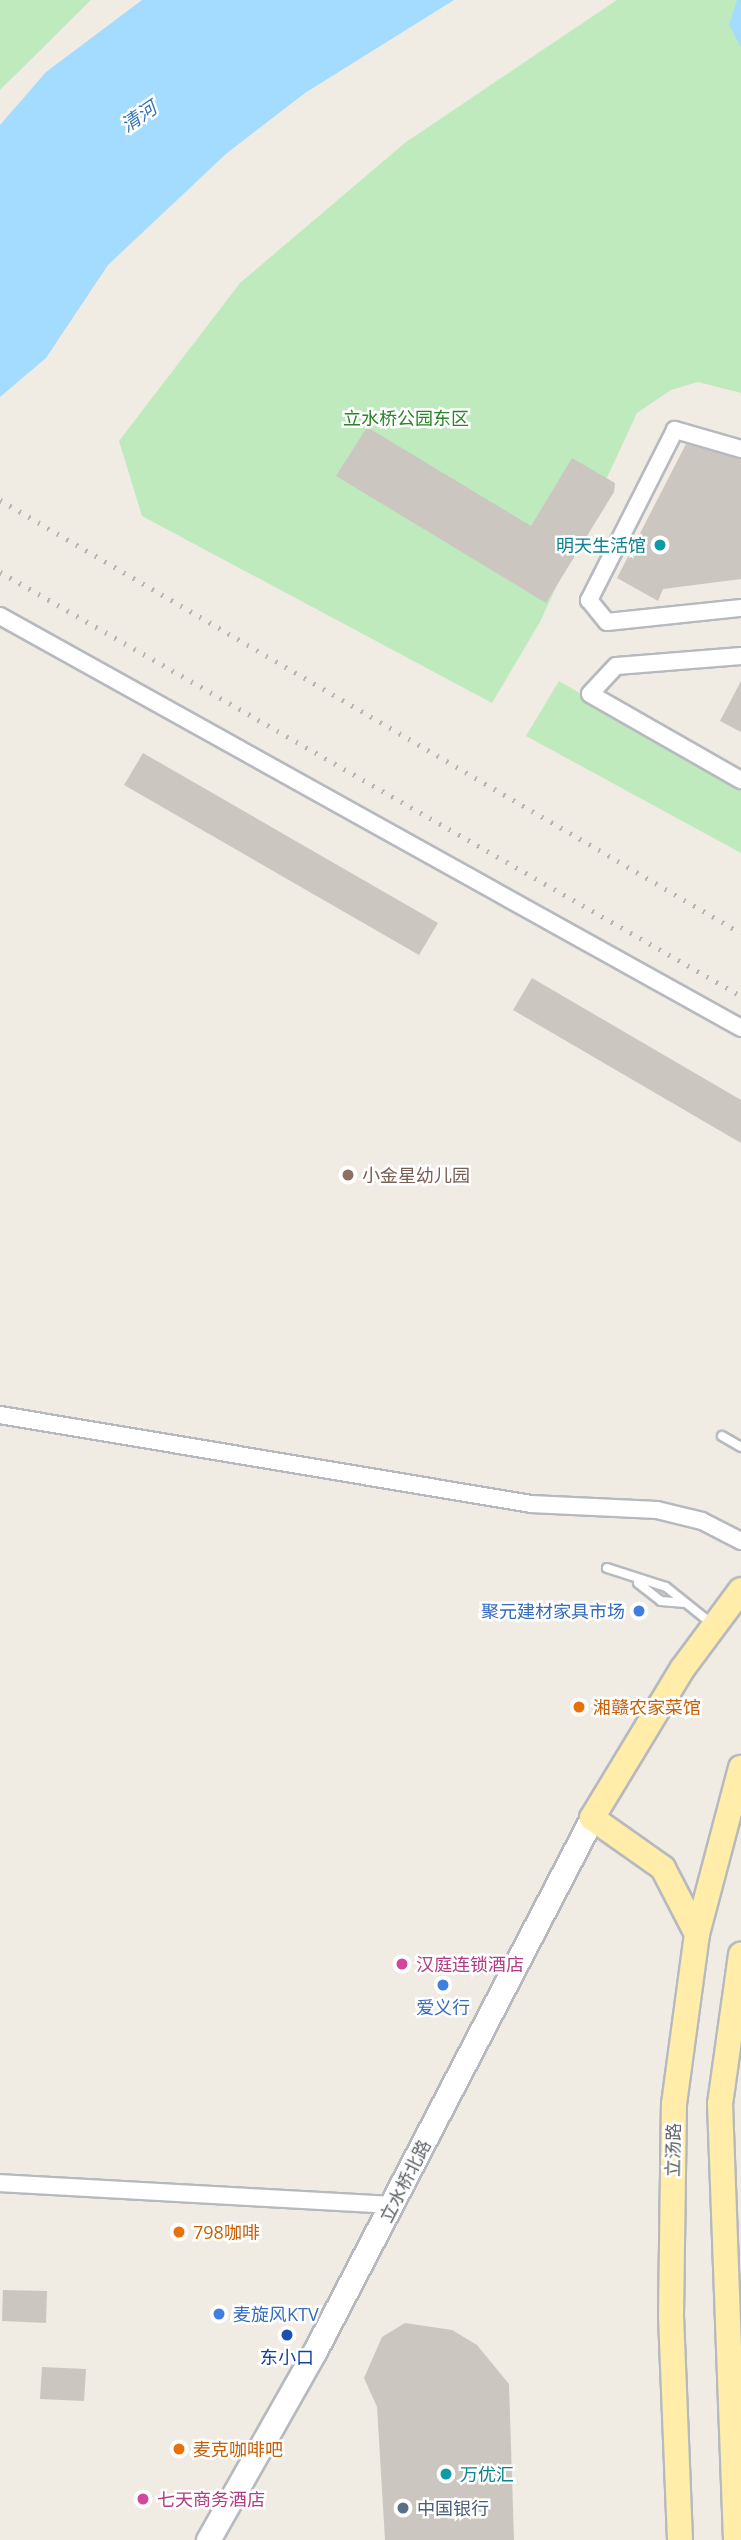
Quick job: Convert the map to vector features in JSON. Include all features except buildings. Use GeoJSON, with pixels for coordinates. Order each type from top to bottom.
{"type":"FeatureCollection","features":[{"type":"Feature","properties":{"kind":"main road"},"geometry":{"type":"LineString","coordinates":[[697,1934],[663,1868],[592,1818],[741,1590]]}},
{"type":"Feature","properties":{"kind":"main road","name":"立汤路"},"geometry":{"type":"LineString","coordinates":[[680,2540],[671,2302],[674,2104],[697,1934],[741,1768]]}},
{"type":"Feature","properties":{"kind":"main road"},"geometry":{"type":"LineString","coordinates":[[736,2540],[737,2499],[720,2104],[741,1954]]}},
{"type":"Feature","properties":{"kind":"street"},"geometry":{"type":"LineString","coordinates":[[741,449],[675,430],[589,600],[607,622],[741,608]]}},
{"type":"Feature","properties":{"kind":"street"},"geometry":{"type":"LineString","coordinates":[[0,616],[741,1028]]}},
{"type":"Feature","properties":{"kind":"street"},"geometry":{"type":"LineString","coordinates":[[741,656],[617,666],[590,694],[741,780]]}},
{"type":"Feature","properties":{"kind":"street"},"geometry":{"type":"LineString","coordinates":[[0,1415],[531,1504],[657,1510],[702,1521],[741,1541]]}},
{"type":"Feature","properties":{"kind":"street","name":"立水桥北路"},"geometry":{"type":"LineString","coordinates":[[208,2540],[393,2205],[592,1818]]}},
{"type":"Feature","properties":{"kind":"street"},"geometry":{"type":"LineString","coordinates":[[720,2104],[741,2043]]}},
{"type":"Feature","properties":{"kind":"street"},"geometry":{"type":"LineString","coordinates":[[0,2183],[393,2205]]}},
{"type":"Feature","properties":{"kind":"lane"},"geometry":{"type":"LineString","coordinates":[[722,1436],[741,1447]]}},
{"type":"Feature","properties":{"kind":"lane"},"geometry":{"type":"LineString","coordinates":[[607,1568],[637,1582],[661,1601],[682,1603]]}},
{"type":"Feature","properties":{"kind":"lane"},"geometry":{"type":"LineString","coordinates":[[637,1582],[666,1587],[682,1603],[715,1626]]}},
{"type":"Feature","properties":{"kind":"green space"},"geometry":{"type":"Polygon","coordinates":[[[0,0],[91,0],[0,90],[0,0]]]}},
{"type":"Feature","properties":{"kind":"green space","name":"立水桥公园东区"},"geometry":{"type":"Polygon","coordinates":[[[617,0],[741,0],[741,393],[698,382],[671,390],[637,413],[540,622],[492,703],[142,516],[119,441],[240,283],[406,142],[617,0]]]}},
{"type":"Feature","properties":{"kind":"green space"},"geometry":{"type":"Polygon","coordinates":[[[559,681],[741,787],[741,853],[526,736],[559,681]]]}},
{"type":"Feature","properties":{"kind":"water","name":"清河"},"geometry":{"type":"Polygon","coordinates":[[[142,0],[454,0],[305,93],[227,153],[108,265],[46,358],[0,397],[0,125],[46,72],[142,0]]]}},
{"type":"Feature","properties":{"kind":"water"},"geometry":{"type":"Polygon","coordinates":[[[737,0],[741,0],[741,47],[729,25],[737,0]]]}},
{"type":"Feature","properties":{"kind":"railway"},"geometry":{"type":"LineString","coordinates":[[0,500],[741,933]]}},
{"type":"Feature","properties":{"kind":"railway"},"geometry":{"type":"LineString","coordinates":[[0,572],[741,996]]}},
{"type":"Feature","properties":{"kind":"place","name":"明天生活馆"},"geometry":{"type":"Point","coordinates":[660,545]}},
{"type":"Feature","properties":{"kind":"place","name":"小金星幼儿园"},"geometry":{"type":"Point","coordinates":[348,1175]}},
{"type":"Feature","properties":{"kind":"place","name":"聚元建材家具市场"},"geometry":{"type":"Point","coordinates":[639,1611]}},
{"type":"Feature","properties":{"kind":"place","name":"湘赣农家菜馆"},"geometry":{"type":"Point","coordinates":[579,1707]}},
{"type":"Feature","properties":{"kind":"place","name":"汉庭连锁酒店"},"geometry":{"type":"Point","coordinates":[402,1964]}},
{"type":"Feature","properties":{"kind":"place","name":"爱义行"},"geometry":{"type":"Point","coordinates":[443,1985]}},
{"type":"Feature","properties":{"kind":"place","name":"798咖啡"},"geometry":{"type":"Point","coordinates":[179,2232]}},
{"type":"Feature","properties":{"kind":"place","name":"麦旋风KTV"},"geometry":{"type":"Point","coordinates":[219,2314]}},
{"type":"Feature","properties":{"kind":"place","name":"东小口"},"geometry":{"type":"Point","coordinates":[287,2335]}},
{"type":"Feature","properties":{"kind":"place","name":"麦克咖啡吧"},"geometry":{"type":"Point","coordinates":[179,2449]}},
{"type":"Feature","properties":{"kind":"place","name":"万优汇"},"geometry":{"type":"Point","coordinates":[446,2474]}},
{"type":"Feature","properties":{"kind":"place","name":"七天商务酒店"},"geometry":{"type":"Point","coordinates":[143,2499]}},
{"type":"Feature","properties":{"kind":"place","name":"中国银行"},"geometry":{"type":"Point","coordinates":[403,2508]}}]}
